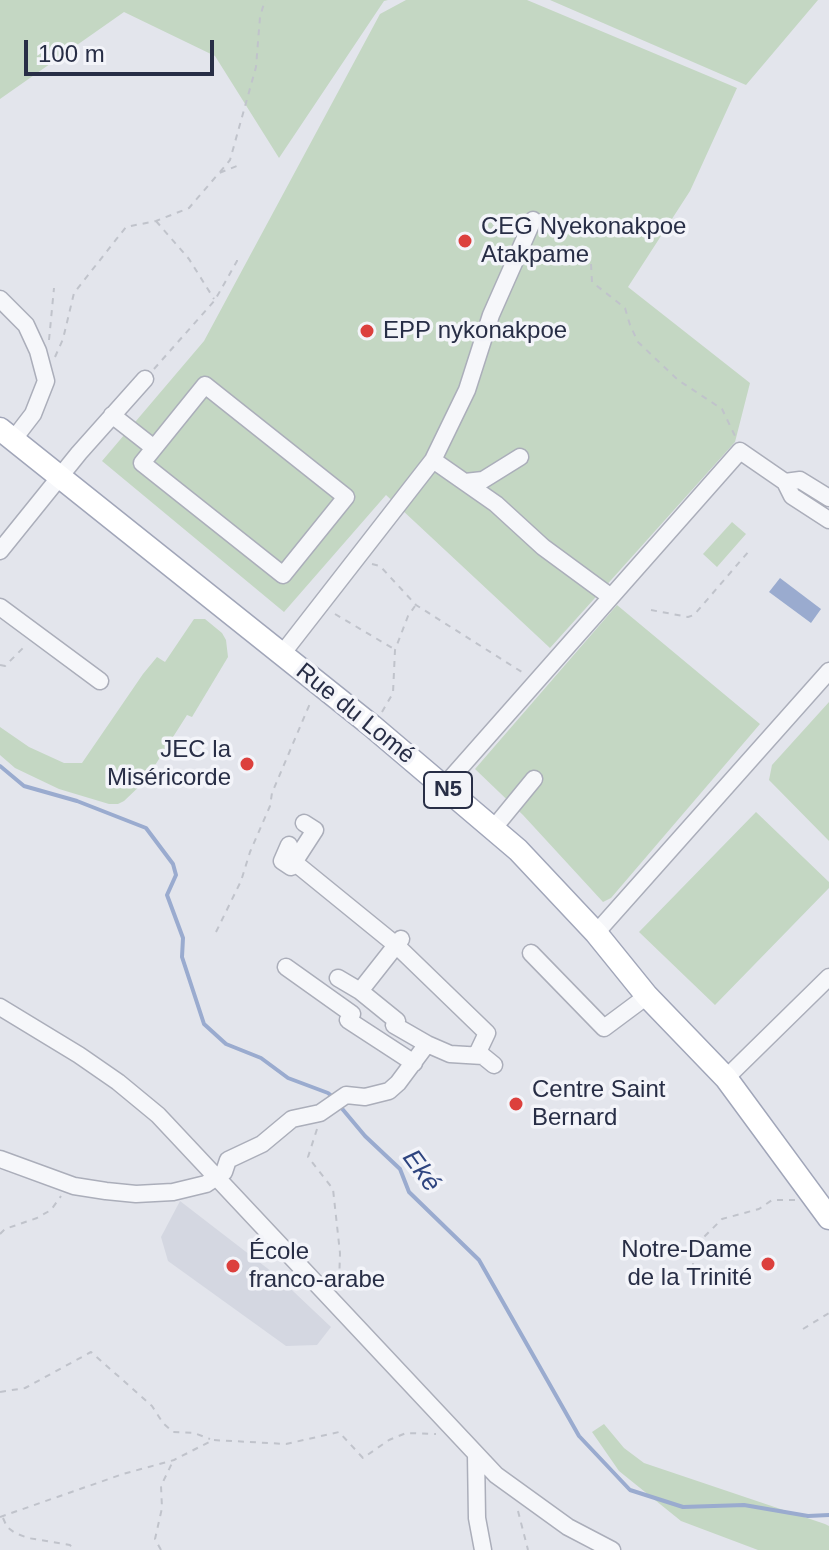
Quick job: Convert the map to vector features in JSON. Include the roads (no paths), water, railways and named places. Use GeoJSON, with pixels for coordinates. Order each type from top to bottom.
{"type":"FeatureCollection","features":[{"type":"Feature","properties":{"kind":"main road","name":"Rue du Lomé"},"geometry":{"type":"LineString","coordinates":[[7,434],[372,726],[518,850],[596,933],[647,996],[726,1078],[822,1210]]}},
{"type":"Feature","properties":{"kind":"street"},"geometry":{"type":"LineString","coordinates":[[282,654],[433,460],[467,390],[491,315],[533,220]]}},
{"type":"Feature","properties":{"kind":"street"},"geometry":{"type":"LineString","coordinates":[[0,299],[26,325],[38,351],[46,381],[33,414],[7,434]]}},
{"type":"Feature","properties":{"kind":"street"},"geometry":{"type":"LineString","coordinates":[[0,551],[145,379]]}},
{"type":"Feature","properties":{"kind":"street"},"geometry":{"type":"LineString","coordinates":[[205,385],[346,497],[283,575],[142,463],[154,448],[205,385]]}},
{"type":"Feature","properties":{"kind":"street"},"geometry":{"type":"LineString","coordinates":[[112,415],[154,448]]}},
{"type":"Feature","properties":{"kind":"street"},"geometry":{"type":"LineString","coordinates":[[444,786],[740,451],[785,482],[792,496],[829,520]]}},
{"type":"Feature","properties":{"kind":"street"},"geometry":{"type":"LineString","coordinates":[[465,482],[483,480],[520,457]]}},
{"type":"Feature","properties":{"kind":"street"},"geometry":{"type":"LineString","coordinates":[[433,460],[496,504],[543,547],[611,597]]}},
{"type":"Feature","properties":{"kind":"street"},"geometry":{"type":"LineString","coordinates":[[785,482],[800,480],[829,498]]}},
{"type":"Feature","properties":{"kind":"street"},"geometry":{"type":"LineString","coordinates":[[0,607],[100,681]]}},
{"type":"Feature","properties":{"kind":"street"},"geometry":{"type":"LineString","coordinates":[[596,933],[829,671]]}},
{"type":"Feature","properties":{"kind":"street"},"geometry":{"type":"LineString","coordinates":[[493,829],[534,779]]}},
{"type":"Feature","properties":{"kind":"street"},"geometry":{"type":"LineString","coordinates":[[289,845],[282,861],[291,867],[315,830],[304,823]]}},
{"type":"Feature","properties":{"kind":"street"},"geometry":{"type":"LineString","coordinates":[[294,862],[398,942],[487,1033],[478,1052],[488,1061],[450,1054],[427,1044],[394,1025],[397,1021],[360,991],[338,978]]}},
{"type":"Feature","properties":{"kind":"street"},"geometry":{"type":"LineString","coordinates":[[360,991],[398,942]]}},
{"type":"Feature","properties":{"kind":"street"},"geometry":{"type":"LineString","coordinates":[[531,953],[604,1028],[647,996]]}},
{"type":"Feature","properties":{"kind":"street"},"geometry":{"type":"LineString","coordinates":[[286,967],[352,1014],[348,1020],[414,1063]]}},
{"type":"Feature","properties":{"kind":"street"},"geometry":{"type":"LineString","coordinates":[[726,1078],[829,977]]}},
{"type":"Feature","properties":{"kind":"street"},"geometry":{"type":"LineString","coordinates":[[0,1007],[118,1082],[158,1115],[476,1454],[512,1486],[568,1527],[612,1550]]}},
{"type":"Feature","properties":{"kind":"street"},"geometry":{"type":"LineString","coordinates":[[0,1159],[74,1186],[136,1194],[173,1192],[206,1184],[224,1172],[228,1160],[262,1144],[292,1119],[320,1113],[346,1095],[365,1097],[389,1091],[427,1044]]}},
{"type":"Feature","properties":{"kind":"street"},"geometry":{"type":"LineString","coordinates":[[476,1454],[477,1518],[483,1550]]}},
{"type":"Feature","properties":{"kind":"water"},"geometry":{"type":"Polygon","coordinates":[[[780,578],[821,609],[811,623],[769,592],[780,578]]]}},
{"type":"Feature","properties":{"kind":"waterway","name":"Eké"},"geometry":{"type":"LineString","coordinates":[[0,766],[24,786],[77,801],[146,828],[173,864],[176,875],[167,895],[183,938],[182,957],[204,1024],[226,1044],[261,1058],[288,1078],[334,1098]]}},
{"type":"Feature","properties":{"kind":"waterway","name":"Eké"},"geometry":{"type":"LineString","coordinates":[[339,1105],[365,1136],[400,1169],[409,1192],[479,1260],[579,1436],[630,1490],[683,1507],[744,1505],[808,1516],[829,1515]]}},
{"type":"Feature","properties":{"kind":"place","name":"CEG Nyekonakpoe Atakpame"},"geometry":{"type":"Point","coordinates":[465,241]}},
{"type":"Feature","properties":{"kind":"place","name":"EPP nykonakpoe"},"geometry":{"type":"Point","coordinates":[367,331]}},
{"type":"Feature","properties":{"kind":"place","name":"JEC la Miséricorde"},"geometry":{"type":"Point","coordinates":[247,764]}},
{"type":"Feature","properties":{"kind":"place","name":"Centre Saint Bernard"},"geometry":{"type":"Point","coordinates":[516,1104]}},
{"type":"Feature","properties":{"kind":"place","name":"Notre-Dame de la Trinité"},"geometry":{"type":"Point","coordinates":[768,1264]}},
{"type":"Feature","properties":{"kind":"place","name":"École franco-arabe"},"geometry":{"type":"Point","coordinates":[233,1266]}}]}
